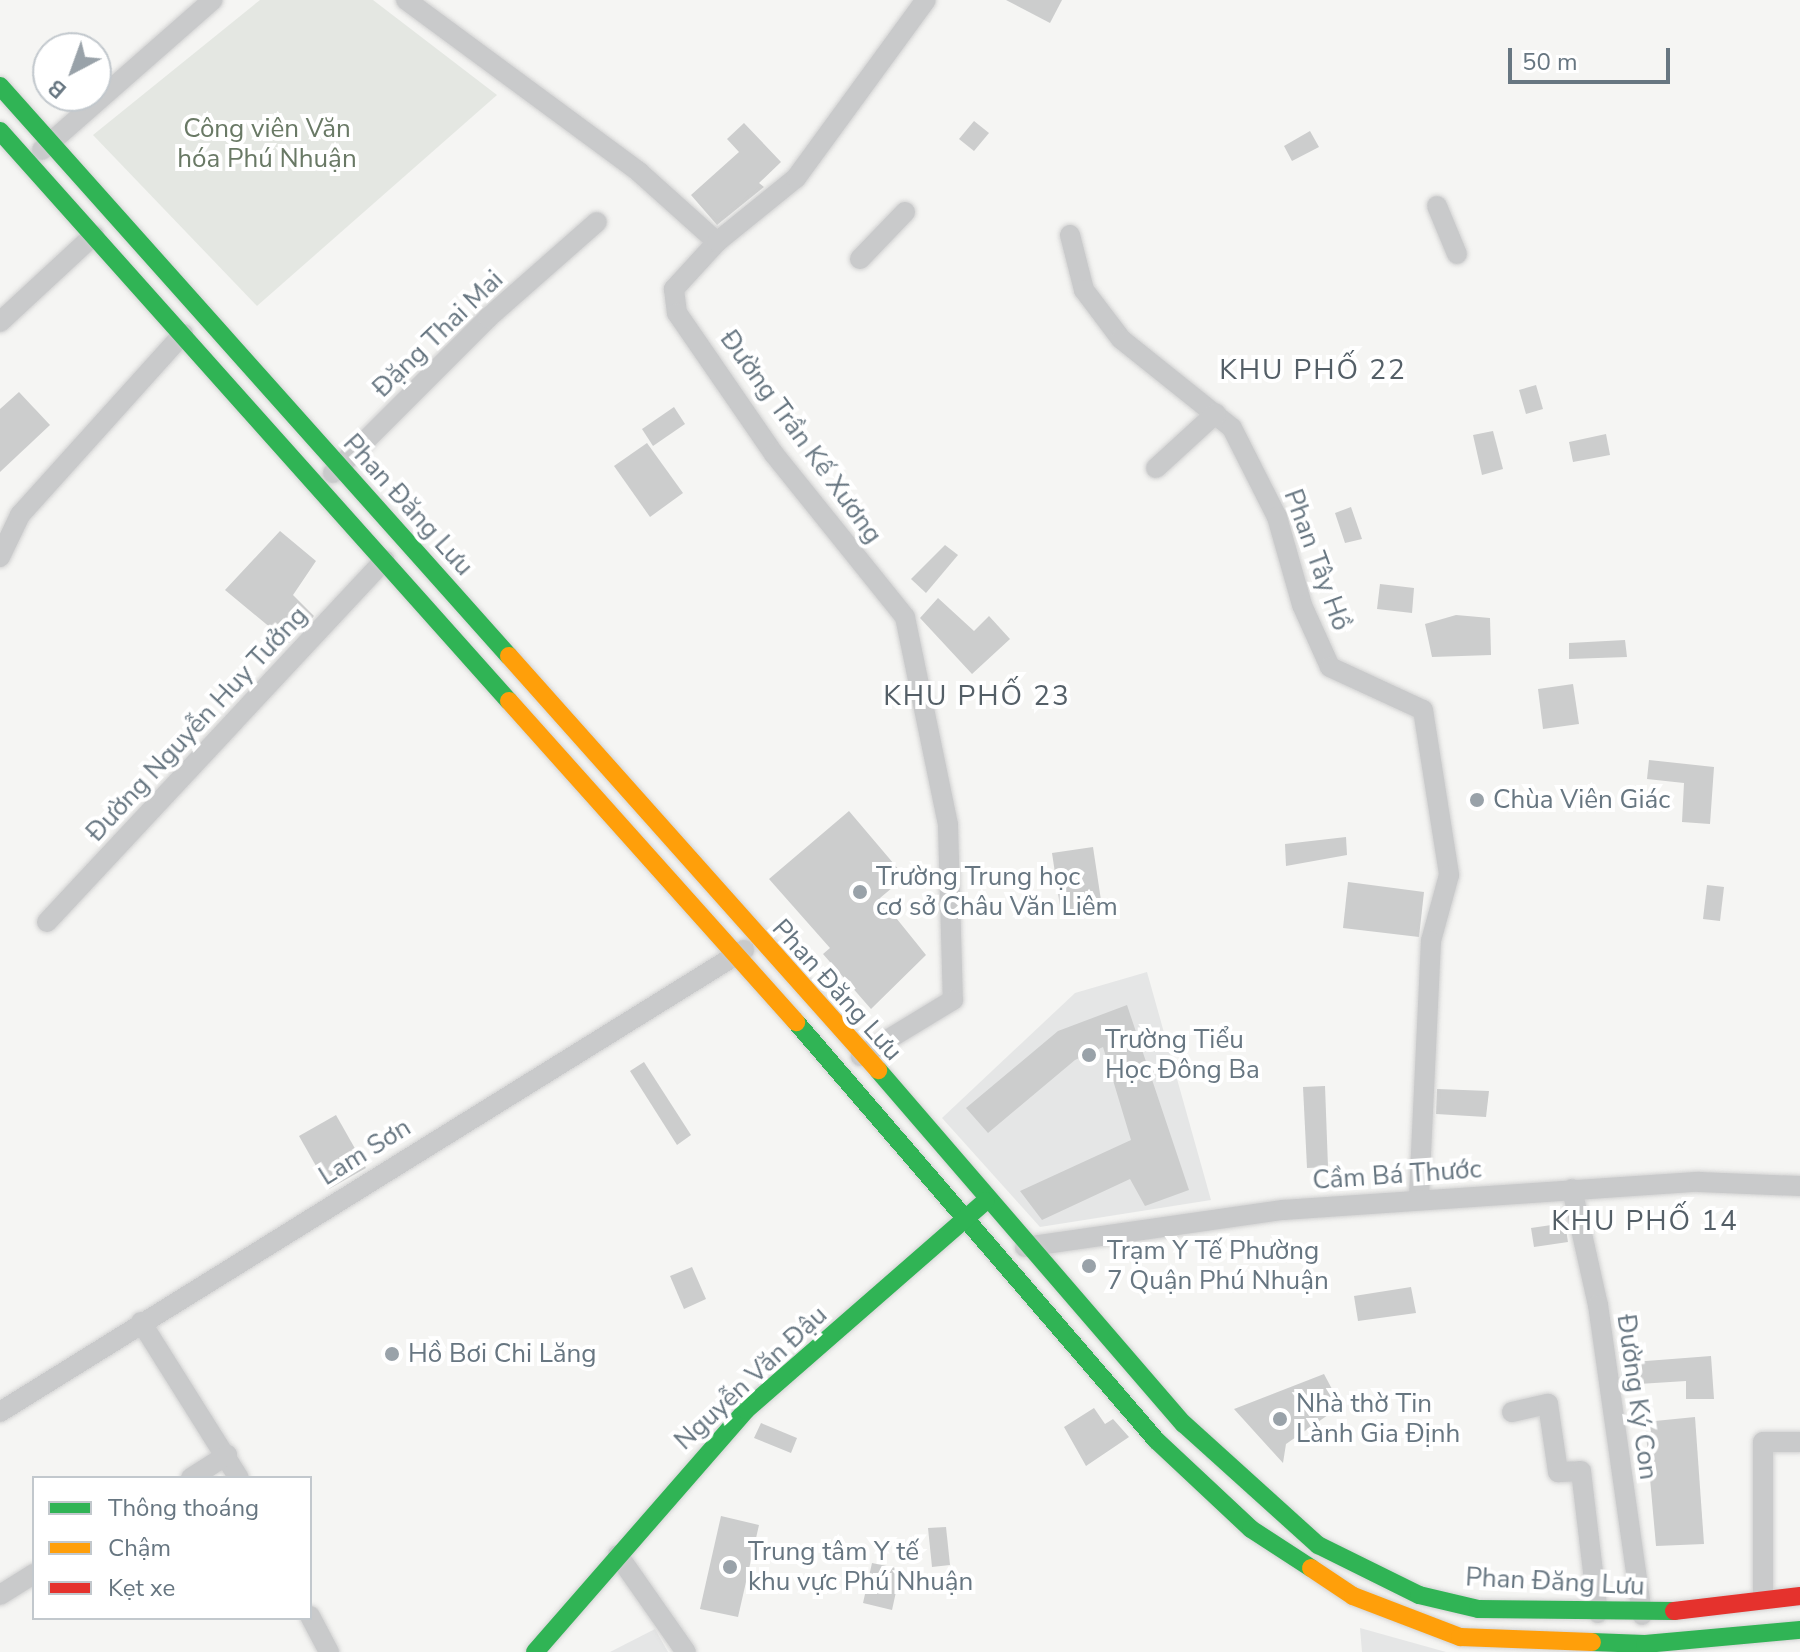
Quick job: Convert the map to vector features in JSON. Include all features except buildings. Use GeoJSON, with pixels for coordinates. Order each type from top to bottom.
{"type":"FeatureCollection","features":[{"type":"Feature","properties":{"kind":"main road","name":"Phan Đăng Lưu"},"geometry":{"type":"LineString","coordinates":[[0,86],[861,1056],[1031,1241],[1184,1424],[1318,1545],[1419,1595],[1478,1609],[1642,1615],[1800,1596]]}},
{"type":"Feature","properties":{"kind":"main road","name":"Phan Đăng Lưu"},"geometry":{"type":"LineString","coordinates":[[0,131],[969,1216],[1156,1440],[1251,1529],[1353,1596],[1460,1637],[1645,1644],[1800,1630]]}},
{"type":"Feature","properties":{"kind":"main road","name":"Nguyễn Văn Đậu"},"geometry":{"type":"LineString","coordinates":[[535,1652],[746,1410],[990,1197]]}},
{"type":"Feature","properties":{"kind":"main road"},"geometry":{"type":"LineString","coordinates":[[1763,1599],[1763,1652]]}},
{"type":"Feature","properties":{"kind":"street"},"geometry":{"type":"LineString","coordinates":[[27,163],[213,0]]}},
{"type":"Feature","properties":{"kind":"street"},"geometry":{"type":"LineString","coordinates":[[406,0],[639,172],[717,242],[796,178],[926,0]]}},
{"type":"Feature","properties":{"kind":"street"},"geometry":{"type":"LineString","coordinates":[[1437,206],[1457,254]]}},
{"type":"Feature","properties":{"kind":"street"},"geometry":{"type":"LineString","coordinates":[[860,259],[905,212]]}},
{"type":"Feature","properties":{"kind":"street","name":"Đặng Thai Mai"},"geometry":{"type":"LineString","coordinates":[[318,486],[488,318],[597,222]]}},
{"type":"Feature","properties":{"kind":"street"},"geometry":{"type":"LineString","coordinates":[[0,322],[94,235]]}},
{"type":"Feature","properties":{"kind":"street","name":"Phan Tây Hồ"},"geometry":{"type":"LineString","coordinates":[[1070,235],[1084,290],[1121,339],[1232,428],[1277,517],[1302,605],[1330,667],[1423,710],[1449,875],[1431,941],[1419,1200]]}},
{"type":"Feature","properties":{"kind":"street","name":"Đường Trần Kế Xương"},"geometry":{"type":"LineString","coordinates":[[717,242],[674,289],[677,313],[774,454],[905,617],[948,825],[953,1000],[861,1056]]}},
{"type":"Feature","properties":{"kind":"street"},"geometry":{"type":"LineString","coordinates":[[0,557],[20,515],[183,334]]}},
{"type":"Feature","properties":{"kind":"street"},"geometry":{"type":"LineString","coordinates":[[1156,468],[1216,413]]}},
{"type":"Feature","properties":{"kind":"street","name":"Đường Nguyễn Huy Tưởng"},"geometry":{"type":"LineString","coordinates":[[47,922],[384,560]]}},
{"type":"Feature","properties":{"kind":"street","name":"Lam Sơn"},"geometry":{"type":"LineString","coordinates":[[0,1412],[735,957],[757,938]]}},
{"type":"Feature","properties":{"kind":"street","name":"Cầm Bá Thước"},"geometry":{"type":"LineString","coordinates":[[1031,1241],[1419,1200],[1572,1189],[1709,1182],[1800,1186]]}},
{"type":"Feature","properties":{"kind":"street","name":"Đường Ký Con"},"geometry":{"type":"LineString","coordinates":[[1572,1189],[1598,1305],[1642,1615]]}},
{"type":"Feature","properties":{"kind":"street"},"geometry":{"type":"LineString","coordinates":[[1008,1263],[1031,1241]]}},
{"type":"Feature","properties":{"kind":"street"},"geometry":{"type":"LineString","coordinates":[[141,1322],[238,1476]]}},
{"type":"Feature","properties":{"kind":"street"},"geometry":{"type":"LineString","coordinates":[[1512,1412],[1548,1404],[1558,1472],[1581,1471],[1598,1613]]}},
{"type":"Feature","properties":{"kind":"street"},"geometry":{"type":"LineString","coordinates":[[1763,1599],[1763,1442],[1800,1442]]}},
{"type":"Feature","properties":{"kind":"street"},"geometry":{"type":"LineString","coordinates":[[194,1476],[227,1455]]}},
{"type":"Feature","properties":{"kind":"street"},"geometry":{"type":"LineString","coordinates":[[618,1555],[686,1652]]}},
{"type":"Feature","properties":{"kind":"street"},"geometry":{"type":"LineString","coordinates":[[0,1595],[32,1575]]}},
{"type":"Feature","properties":{"kind":"street"},"geometry":{"type":"LineString","coordinates":[[312,1620],[329,1652]]}},
{"type":"Feature","properties":{"kind":"shaded area","name":"Trường Tiểu Học Đông Ba"},"geometry":{"type":"Polygon","coordinates":[[[1147,972],[1211,1200],[1040,1227],[942,1118],[1075,993],[1147,972]]]}},
{"type":"Feature","properties":{"kind":"shaded area"},"geometry":{"type":"Polygon","coordinates":[[[1360,1628],[1446,1652],[1362,1652],[1360,1628]]]}},
{"type":"Feature","properties":{"kind":"shaded area"},"geometry":{"type":"Polygon","coordinates":[[[655,1629],[668,1652],[610,1652],[655,1629]]]}},
{"type":"Feature","properties":{"kind":"green space","name":"Công viên Văn hóa Phú Nhuận"},"geometry":{"type":"Polygon","coordinates":[[[260,0],[373,0],[497,95],[257,306],[93,135],[260,0]]]}},
{"type":"Feature","properties":{"kind":"traffic: fast"},"geometry":{"type":"LineString","coordinates":[[0,86],[509,656]]}},
{"type":"Feature","properties":{"kind":"traffic: fast"},"geometry":{"type":"LineString","coordinates":[[0,131],[509,701]]}},
{"type":"Feature","properties":{"kind":"traffic: fast"},"geometry":{"type":"LineString","coordinates":[[796,1022],[1156,1440],[1251,1529],[1311,1568]]}},
{"type":"Feature","properties":{"kind":"traffic: fast"},"geometry":{"type":"LineString","coordinates":[[878,1070],[1184,1424],[1318,1545],[1419,1595],[1478,1609],[1674,1611]]}},
{"type":"Feature","properties":{"kind":"traffic: fast"},"geometry":{"type":"LineString","coordinates":[[535,1652],[746,1410],[986,1201]]}},
{"type":"Feature","properties":{"kind":"traffic: fast"},"geometry":{"type":"LineString","coordinates":[[1592,1642],[1645,1644],[1800,1630]]}},
{"type":"Feature","properties":{"kind":"traffic: slow"},"geometry":{"type":"LineString","coordinates":[[509,656],[878,1070]]}},
{"type":"Feature","properties":{"kind":"traffic: slow"},"geometry":{"type":"LineString","coordinates":[[509,701],[796,1022]]}},
{"type":"Feature","properties":{"kind":"traffic: slow"},"geometry":{"type":"LineString","coordinates":[[1311,1568],[1353,1596],[1460,1637],[1592,1642]]}},
{"type":"Feature","properties":{"kind":"traffic: jam"},"geometry":{"type":"LineString","coordinates":[[1674,1611],[1800,1596]]}},
{"type":"Feature","properties":{"kind":"place","name":"Chùa Viên Giác"},"geometry":{"type":"Point","coordinates":[1477,800]}},
{"type":"Feature","properties":{"kind":"place","name":"Trường Trung học cơ sở Châu Văn Liêm"},"geometry":{"type":"Point","coordinates":[860,892]}},
{"type":"Feature","properties":{"kind":"place","name":"Trường Tiểu Học Đông Ba"},"geometry":{"type":"Point","coordinates":[1089,1055]}},
{"type":"Feature","properties":{"kind":"place","name":"Trạm Y Tế Phường 7 Quận Phú Nhuận"},"geometry":{"type":"Point","coordinates":[1089,1266]}},
{"type":"Feature","properties":{"kind":"place","name":"Hồ Bơi Chi Lăng"},"geometry":{"type":"Point","coordinates":[392,1354]}},
{"type":"Feature","properties":{"kind":"place","name":"Nhà thờ Tin Lành Gia Định"},"geometry":{"type":"Point","coordinates":[1280,1419]}},
{"type":"Feature","properties":{"kind":"place","name":"Trung tâm Y tế khu vực Phú Nhuận"},"geometry":{"type":"Point","coordinates":[730,1567]}},
{"type":"Feature","properties":{"kind":"district","name":"KHU PHỐ 22"},"geometry":{"type":"Point","coordinates":[1313,370]}},
{"type":"Feature","properties":{"kind":"district","name":"KHU PHỐ 23"},"geometry":{"type":"Point","coordinates":[977,696]}},
{"type":"Feature","properties":{"kind":"district","name":"KHU PHỐ 14"},"geometry":{"type":"Point","coordinates":[1645,1221]}}]}
